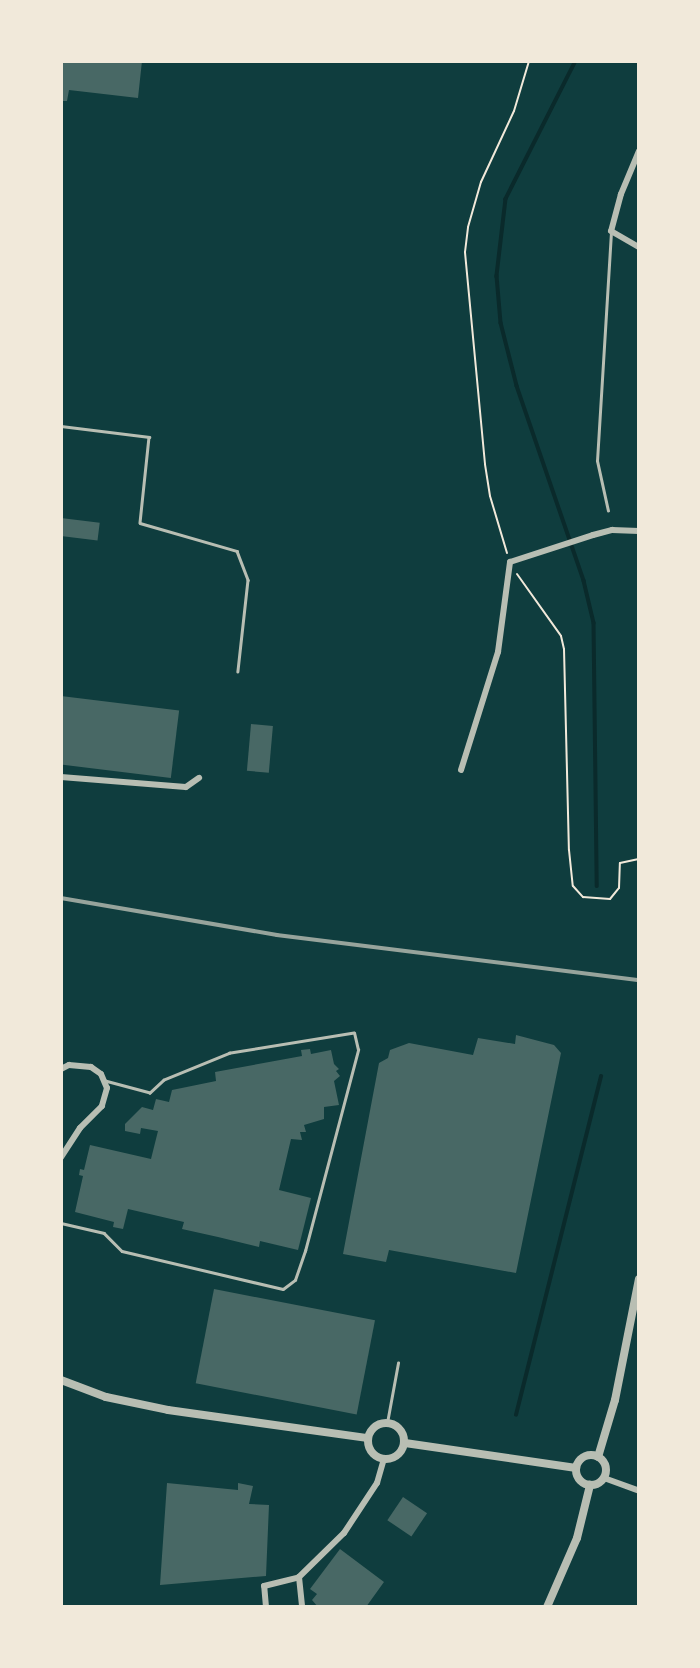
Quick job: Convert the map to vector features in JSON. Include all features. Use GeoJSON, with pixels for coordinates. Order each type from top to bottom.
{"type":"FeatureCollection","features":[{"type":"Feature","properties":{"kind":"street"},"geometry":{"type":"LineString","coordinates":[[639,151],[621,194],[611,231],[639,247]]}},
{"type":"Feature","properties":{"kind":"street"},"geometry":{"type":"LineString","coordinates":[[461,770],[498,652],[510,562],[612,530],[639,531]]}},
{"type":"Feature","properties":{"kind":"street"},"geometry":{"type":"LineString","coordinates":[[61,777],[186,787],[199,778]]}},
{"type":"Feature","properties":{"kind":"street"},"geometry":{"type":"LineString","coordinates":[[61,1069],[69,1065],[91,1067],[105,1081],[102,1106],[80,1128],[61,1157]]}},
{"type":"Feature","properties":{"kind":"street"},"geometry":{"type":"LineString","coordinates":[[598,1457],[612,1413],[639,1279]]}},
{"type":"Feature","properties":{"kind":"street"},"geometry":{"type":"LineString","coordinates":[[61,1380],[106,1396],[168,1410],[368,1438]]}},
{"type":"Feature","properties":{"kind":"street"},"geometry":{"type":"LineString","coordinates":[[387,1423],[398,1427],[405,1443],[398,1455],[384,1459],[371,1452],[368,1438],[373,1428],[387,1423]]}},
{"type":"Feature","properties":{"kind":"street"},"geometry":{"type":"LineString","coordinates":[[405,1443],[576,1468]]}},
{"type":"Feature","properties":{"kind":"street"},"geometry":{"type":"LineString","coordinates":[[585,1456],[598,1457],[606,1468],[604,1478],[590,1485],[579,1479],[576,1468],[585,1456]]}},
{"type":"Feature","properties":{"kind":"street"},"geometry":{"type":"LineString","coordinates":[[266,1607],[264,1586],[299,1577],[337,1541],[377,1483],[384,1459]]}},
{"type":"Feature","properties":{"kind":"street"},"geometry":{"type":"LineString","coordinates":[[604,1478],[639,1492]]}},
{"type":"Feature","properties":{"kind":"street"},"geometry":{"type":"LineString","coordinates":[[547,1607],[577,1538],[590,1485]]}},
{"type":"Feature","properties":{"kind":"street"},"geometry":{"type":"LineString","coordinates":[[299,1577],[302,1607]]}},
{"type":"Feature","properties":{"kind":"lane"},"geometry":{"type":"LineString","coordinates":[[608,511],[597,461],[611,231]]}},
{"type":"Feature","properties":{"kind":"lane"},"geometry":{"type":"LineString","coordinates":[[61,426],[149,437],[141,523],[237,551],[248,580],[238,671]]}},
{"type":"Feature","properties":{"kind":"lane"},"geometry":{"type":"LineString","coordinates":[[61,1223],[104,1233],[122,1251],[283,1289],[295,1279],[305,1251],[358,1050],[354,1033],[230,1053],[164,1080],[150,1093],[105,1081]]}},
{"type":"Feature","properties":{"kind":"lane"},"geometry":{"type":"LineString","coordinates":[[387,1423],[398,1363]]}},
{"type":"Feature","properties":{"kind":"path"},"geometry":{"type":"LineString","coordinates":[[529,61],[514,111],[481,182],[468,227],[465,252],[485,464],[492,505],[510,562],[561,636],[564,649],[569,850],[573,886],[583,897],[610,899],[619,888],[620,863],[639,859]]}},
{"type":"Feature","properties":{"kind":"building"},"geometry":{"type":"Polygon","coordinates":[[[61,61],[142,61],[138,98],[69,90],[67,101],[61,101],[61,61]]]}},
{"type":"Feature","properties":{"kind":"building"},"geometry":{"type":"Polygon","coordinates":[[[61,518],[100,523],[98,541],[61,536],[61,518]]]}},
{"type":"Feature","properties":{"kind":"building"},"geometry":{"type":"Polygon","coordinates":[[[61,696],[179,711],[171,778],[61,765],[61,696]]]}},
{"type":"Feature","properties":{"kind":"building"},"geometry":{"type":"Polygon","coordinates":[[[251,724],[273,726],[269,773],[247,771],[251,724]]]}},
{"type":"Feature","properties":{"kind":"building"},"geometry":{"type":"Polygon","coordinates":[[[516,1035],[554,1045],[561,1053],[516,1273],[389,1250],[386,1262],[343,1254],[379,1063],[388,1058],[390,1050],[409,1043],[473,1055],[478,1038],[515,1044],[516,1035]]]}},
{"type":"Feature","properties":{"kind":"building"},"geometry":{"type":"Polygon","coordinates":[[[310,1049],[311,1054],[331,1050],[334,1064],[339,1069],[336,1071],[340,1076],[334,1081],[339,1105],[324,1107],[324,1119],[304,1125],[306,1132],[300,1132],[302,1140],[291,1139],[279,1190],[311,1198],[298,1250],[260,1241],[259,1247],[182,1229],[184,1222],[128,1209],[123,1229],[113,1227],[114,1222],[75,1212],[83,1176],[79,1175],[80,1169],[84,1170],[90,1145],[151,1159],[158,1131],[141,1128],[140,1134],[125,1131],[125,1124],[142,1107],[153,1110],[156,1099],[169,1102],[172,1090],[216,1081],[215,1072],[302,1056],[301,1050],[310,1049]]]}},
{"type":"Feature","properties":{"kind":"building"},"geometry":{"type":"Polygon","coordinates":[[[214,1289],[375,1320],[357,1415],[196,1383],[214,1289]]]}},
{"type":"Feature","properties":{"kind":"building"},"geometry":{"type":"Polygon","coordinates":[[[167,1483],[238,1490],[238,1483],[253,1486],[249,1504],[269,1505],[266,1576],[160,1585],[167,1483]]]}},
{"type":"Feature","properties":{"kind":"building"},"geometry":{"type":"Polygon","coordinates":[[[403,1497],[427,1513],[411,1536],[387,1520],[403,1497]]]}},
{"type":"Feature","properties":{"kind":"building"},"geometry":{"type":"Polygon","coordinates":[[[340,1549],[384,1582],[366,1607],[318,1607],[312,1600],[317,1594],[310,1589],[340,1549]]]}},
{"type":"Feature","properties":{"kind":"waterway"},"geometry":{"type":"LineString","coordinates":[[576,61],[506,199],[497,276],[501,323],[517,386],[584,581],[594,623],[597,886]]}},
{"type":"Feature","properties":{"kind":"waterway"},"geometry":{"type":"LineString","coordinates":[[516,1415],[601,1077]]}},
{"type":"Feature","properties":{"kind":"railway"},"geometry":{"type":"LineString","coordinates":[[61,898],[277,935],[639,980]]}}]}
